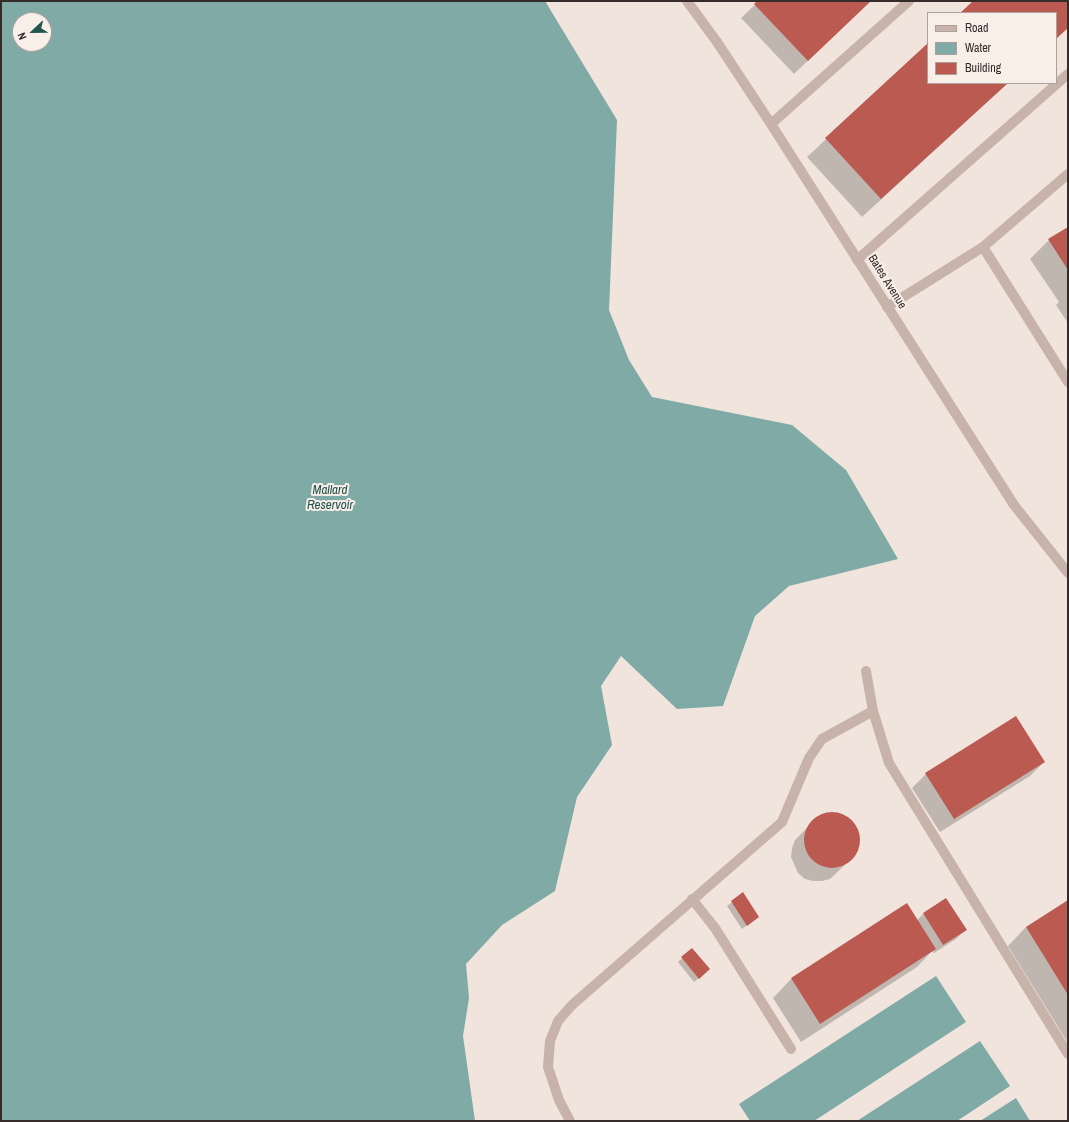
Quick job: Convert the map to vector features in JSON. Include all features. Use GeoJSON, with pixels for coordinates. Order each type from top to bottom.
{"type":"FeatureCollection","features":[{"type":"Feature","properties":{"kind":"street","name":"Bates Avenue"},"geometry":{"type":"LineString","coordinates":[[687,1],[717,42],[771,124],[1014,505],[1068,573]]}},
{"type":"Feature","properties":{"kind":"street"},"geometry":{"type":"LineString","coordinates":[[771,124],[909,1]]}},
{"type":"Feature","properties":{"kind":"street"},"geometry":{"type":"LineString","coordinates":[[1057,84],[1068,74]]}},
{"type":"Feature","properties":{"kind":"street"},"geometry":{"type":"LineString","coordinates":[[858,260],[1057,84]]}},
{"type":"Feature","properties":{"kind":"street"},"geometry":{"type":"LineString","coordinates":[[887,306],[983,247],[1068,174]]}},
{"type":"Feature","properties":{"kind":"street"},"geometry":{"type":"LineString","coordinates":[[983,247],[1068,382]]}},
{"type":"Feature","properties":{"kind":"street"},"geometry":{"type":"LineString","coordinates":[[866,671],[873,711],[889,763],[1068,1054]]}},
{"type":"Feature","properties":{"kind":"street"},"geometry":{"type":"LineString","coordinates":[[570,1121],[559,1100],[548,1067],[550,1041],[558,1021],[572,1005],[782,822],[809,758],[822,738],[873,711]]}},
{"type":"Feature","properties":{"kind":"street"},"geometry":{"type":"LineString","coordinates":[[692,899],[715,928],[791,1049]]}},
{"type":"Feature","properties":{"kind":"water","name":"Mallard Reservoir"},"geometry":{"type":"Polygon","coordinates":[[[1,1],[545,1],[617,120],[609,310],[629,360],[652,397],[792,425],[846,470],[898,559],[789,586],[755,616],[723,706],[677,709],[621,656],[601,686],[612,745],[577,797],[555,891],[502,925],[466,964],[469,998],[463,1036],[475,1121],[1,1121],[1,1]]]}},
{"type":"Feature","properties":{"kind":"water"},"geometry":{"type":"Polygon","coordinates":[[[936,976],[966,1022],[814,1121],[750,1121],[739,1104],[936,976]]]}},
{"type":"Feature","properties":{"kind":"water"},"geometry":{"type":"Polygon","coordinates":[[[980,1041],[1010,1086],[957,1121],[857,1121],[980,1041]]]}},
{"type":"Feature","properties":{"kind":"water"},"geometry":{"type":"Polygon","coordinates":[[[1016,1098],[1030,1121],[980,1121],[1016,1098]]]}},
{"type":"Feature","properties":{"kind":"building"},"geometry":{"type":"Polygon","coordinates":[[[757,1],[871,1],[808,61],[754,4],[757,1]]]}},
{"type":"Feature","properties":{"kind":"building"},"geometry":{"type":"Polygon","coordinates":[[[973,1],[1068,1],[1068,28],[1057,38],[1057,12],[961,12],[973,1]]]}},
{"type":"Feature","properties":{"kind":"building"},"geometry":{"type":"Polygon","coordinates":[[[927,44],[927,84],[1007,84],[881,199],[825,138],[927,44]]]}},
{"type":"Feature","properties":{"kind":"building"},"geometry":{"type":"Polygon","coordinates":[[[1068,227],[1068,270],[1048,239],[1068,227]]]}},
{"type":"Feature","properties":{"kind":"building"},"geometry":{"type":"Polygon","coordinates":[[[1016,716],[1045,762],[954,819],[925,773],[1016,716]]]}},
{"type":"Feature","properties":{"kind":"building"},"geometry":{"type":"Polygon","coordinates":[[[832,812],[847,817],[855,825],[860,840],[855,855],[847,863],[832,868],[817,863],[809,855],[804,840],[809,825],[817,817],[832,812]]]}},
{"type":"Feature","properties":{"kind":"building"},"geometry":{"type":"Polygon","coordinates":[[[743,892],[759,917],[747,926],[731,901],[743,892]]]}},
{"type":"Feature","properties":{"kind":"building"},"geometry":{"type":"Polygon","coordinates":[[[946,898],[967,930],[943,945],[923,913],[946,898]]]}},
{"type":"Feature","properties":{"kind":"building"},"geometry":{"type":"Polygon","coordinates":[[[1068,900],[1068,995],[1026,927],[1068,900]]]}},
{"type":"Feature","properties":{"kind":"building"},"geometry":{"type":"Polygon","coordinates":[[[907,903],[936,949],[820,1024],[791,978],[907,903]]]}},
{"type":"Feature","properties":{"kind":"building"},"geometry":{"type":"Polygon","coordinates":[[[692,948],[710,969],[699,979],[681,957],[692,948]]]}}]}
